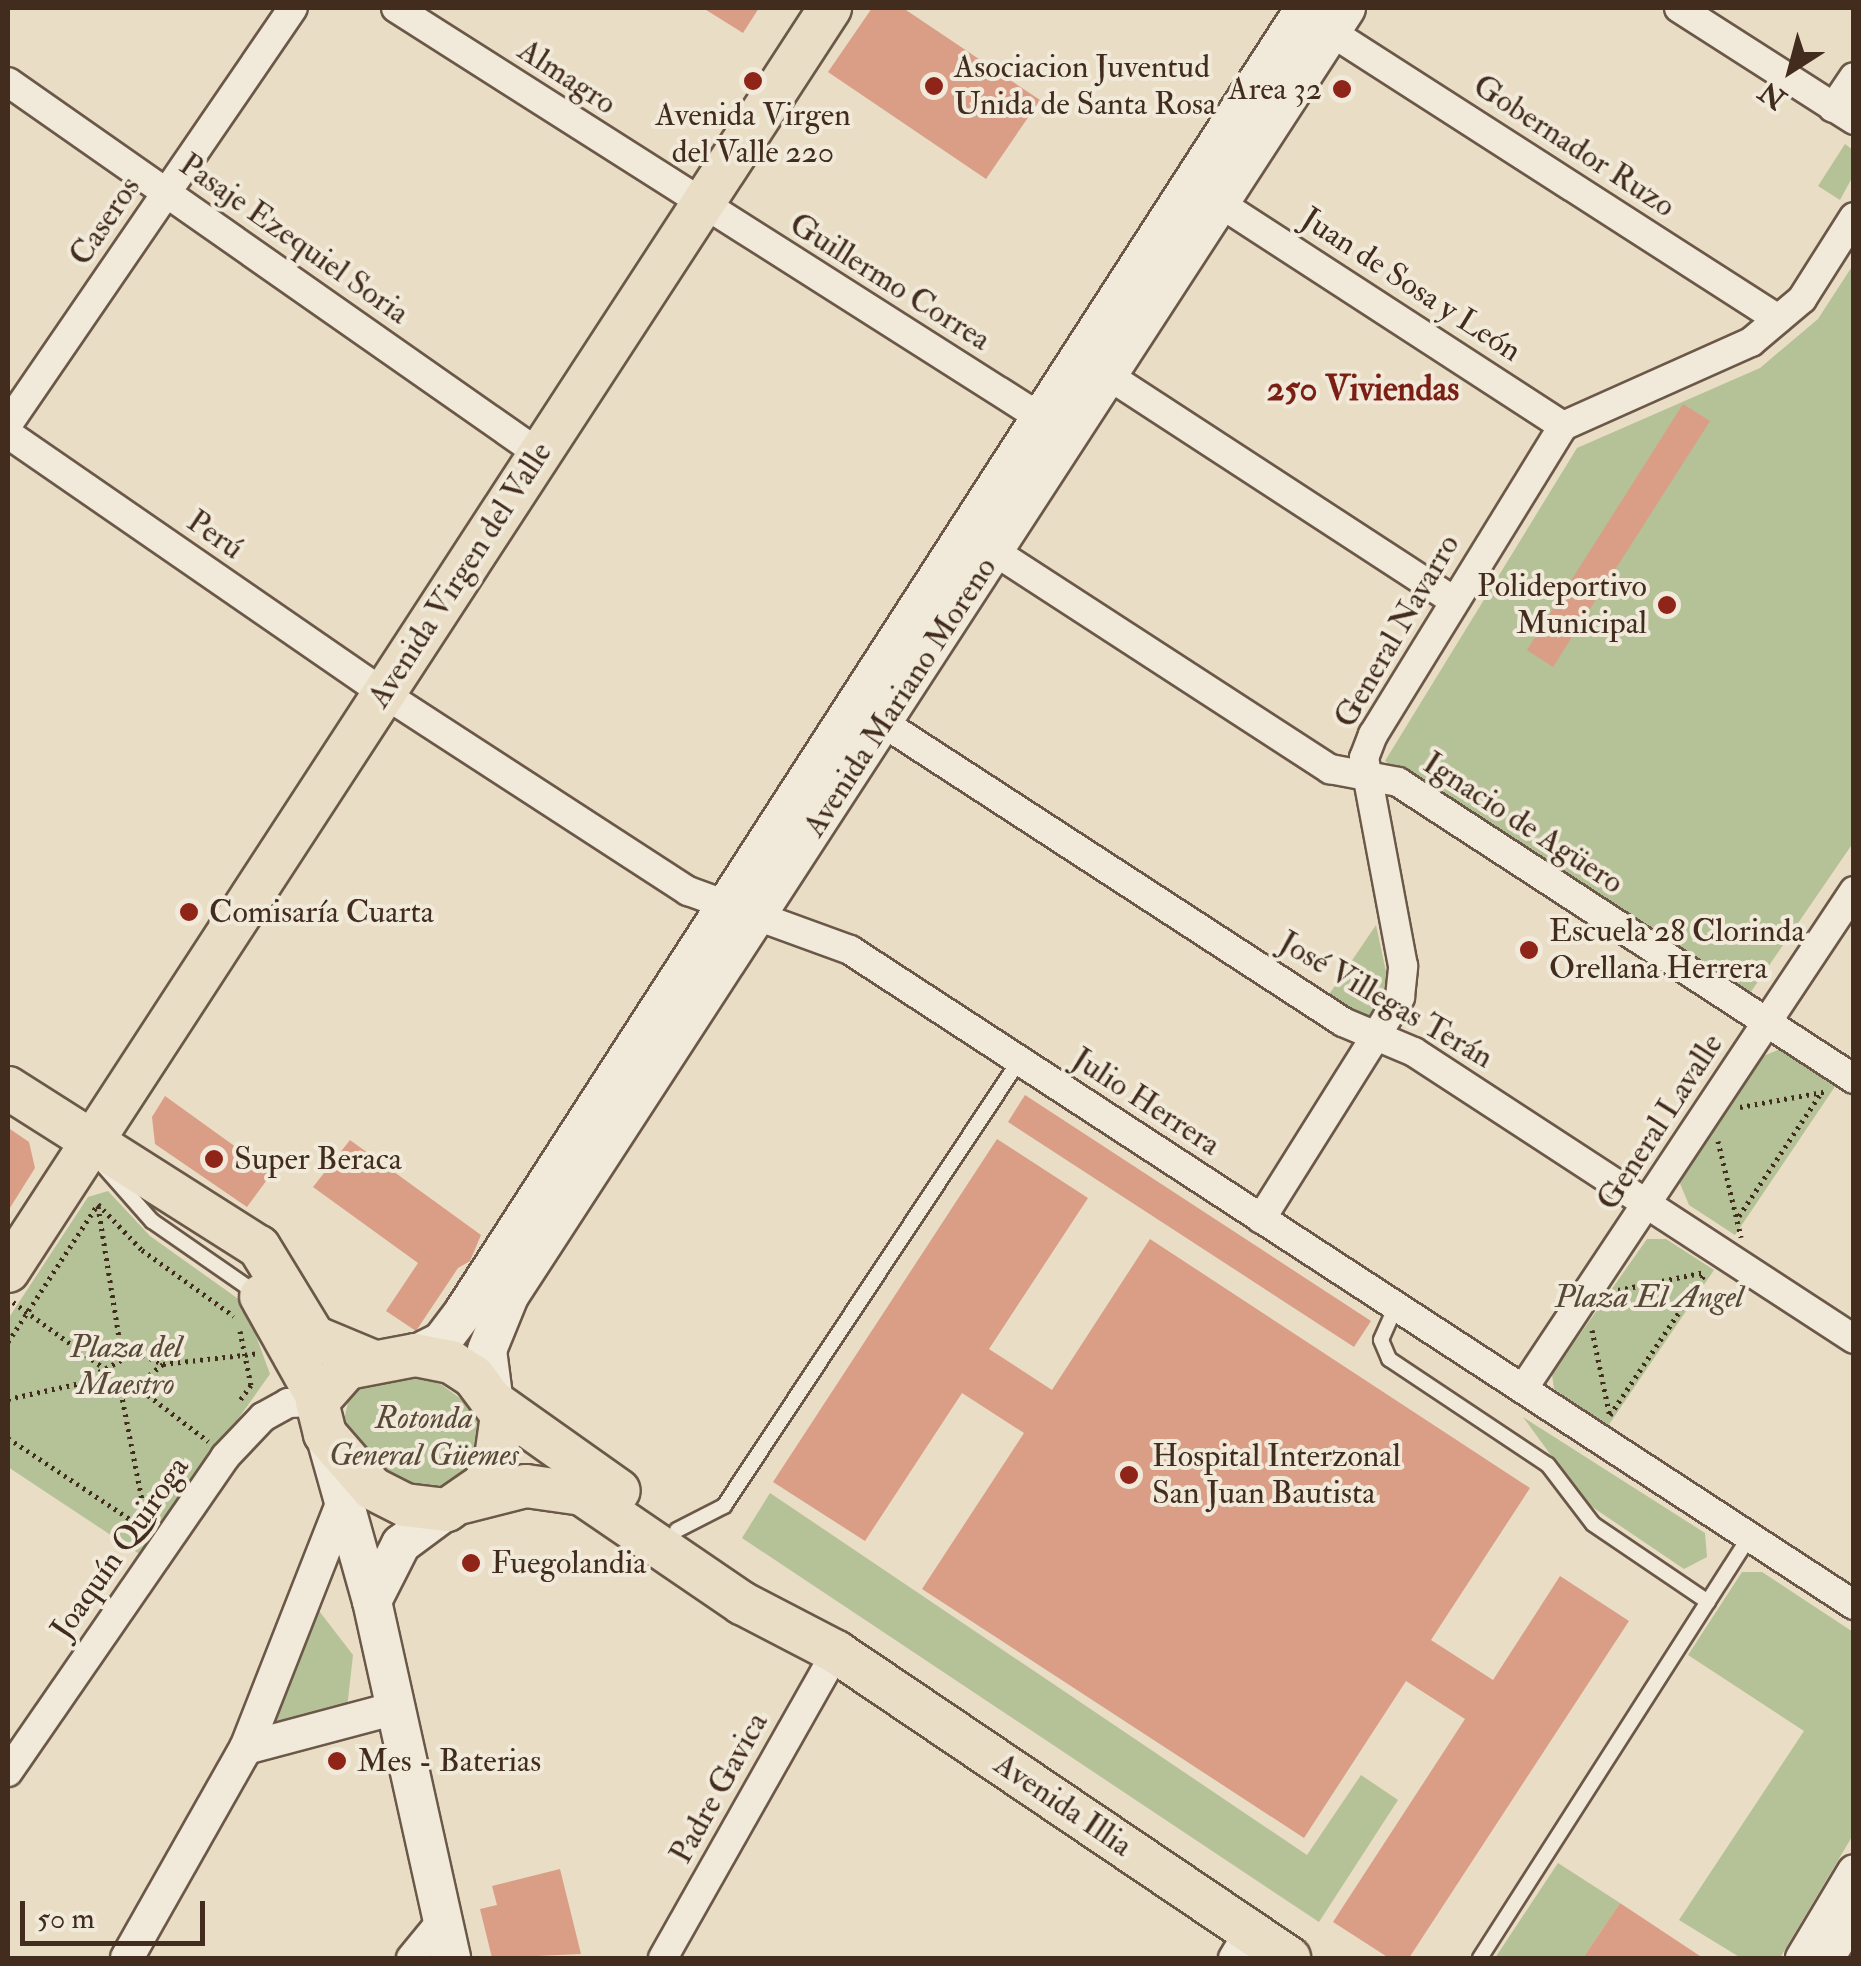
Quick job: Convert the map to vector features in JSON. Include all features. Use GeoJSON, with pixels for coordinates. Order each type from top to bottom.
{"type":"FeatureCollection","features":[{"type":"Feature","properties":{"kind":"main road","name":"Avenida Virgen del Valle"},"geometry":{"type":"LineString","coordinates":[[8,1271],[87,1173],[383,693],[830,8]]}},
{"type":"Feature","properties":{"kind":"main road","name":"Avenida Mariano Moreno"},"geometry":{"type":"LineString","coordinates":[[415,1356],[442,1340],[465,1310],[741,910],[882,722],[1221,204],[1328,16]]}},
{"type":"Feature","properties":{"kind":"main road","name":"Avenida Mariano Moreno"},"geometry":{"type":"LineString","coordinates":[[495,1400],[486,1350],[498,1315],[741,910],[1041,418],[1328,16]]}},
{"type":"Feature","properties":{"kind":"main road"},"geometry":{"type":"LineString","coordinates":[[8,1088],[87,1173],[202,1216],[273,1261],[314,1336],[372,1361]]}},
{"type":"Feature","properties":{"kind":"main road"},"geometry":{"type":"LineString","coordinates":[[202,1216],[232,1246],[260,1296],[266,1351],[320,1411],[355,1474],[392,1500],[455,1506]]}},
{"type":"Feature","properties":{"kind":"main road"},"geometry":{"type":"LineString","coordinates":[[372,1601],[401,1544],[455,1506],[494,1465],[504,1425],[495,1400],[451,1362],[415,1356],[346,1368],[320,1411],[342,1504],[372,1601],[451,1958]]}},
{"type":"Feature","properties":{"kind":"main road","name":"Avenida Illia"},"geometry":{"type":"LineString","coordinates":[[495,1400],[766,1592],[836,1652],[1241,1945],[1289,1958]]}},
{"type":"Feature","properties":{"kind":"main road","name":"Avenida Illia"},"geometry":{"type":"LineString","coordinates":[[455,1506],[503,1489],[570,1488],[742,1603],[836,1652]]}},
{"type":"Feature","properties":{"kind":"street","name":"Caseros"},"geometry":{"type":"LineString","coordinates":[[8,424],[293,8]]}},
{"type":"Feature","properties":{"kind":"street","name":"Almagro"},"geometry":{"type":"LineString","coordinates":[[396,8],[702,204]]}},
{"type":"Feature","properties":{"kind":"street"},"geometry":{"type":"LineString","coordinates":[[1679,8],[1843,114],[1854,77]]}},
{"type":"Feature","properties":{"kind":"street","name":"Gobernador Ruzo"},"geometry":{"type":"LineString","coordinates":[[1328,16],[1778,319]]}},
{"type":"Feature","properties":{"kind":"street","name":"Pasaje Ezequiel Soria"},"geometry":{"type":"LineString","coordinates":[[8,82],[538,454]]}},
{"type":"Feature","properties":{"kind":"street","name":"Guillermo Correa"},"geometry":{"type":"LineString","coordinates":[[702,204],[1041,418]]}},
{"type":"Feature","properties":{"kind":"street","name":"Juan de Sosa y León"},"geometry":{"type":"LineString","coordinates":[[1221,204],[1564,426]]}},
{"type":"Feature","properties":{"kind":"street"},"geometry":{"type":"LineString","coordinates":[[1564,426],[1751,342],[1802,300],[1854,217]]}},
{"type":"Feature","properties":{"kind":"street"},"geometry":{"type":"LineString","coordinates":[[1109,376],[1454,601]]}},
{"type":"Feature","properties":{"kind":"street","name":"General Navarro"},"geometry":{"type":"LineString","coordinates":[[1261,1219],[1400,997],[1403,966],[1364,758],[1373,735],[1564,426]]}},
{"type":"Feature","properties":{"kind":"street","name":"Perú"},"geometry":{"type":"LineString","coordinates":[[8,434],[383,693]]}},
{"type":"Feature","properties":{"kind":"street","name":"Ignacio de Agüero"},"geometry":{"type":"LineString","coordinates":[[994,551],[1330,769],[1398,782],[1766,1024],[1846,1084]]}},
{"type":"Feature","properties":{"kind":"street","name":"Julio Herrera"},"geometry":{"type":"LineString","coordinates":[[383,693],[688,891],[850,950],[1854,1606]]}},
{"type":"Feature","properties":{"kind":"street","name":"José Villegas Terán"},"geometry":{"type":"LineString","coordinates":[[882,722],[1343,1022],[1414,1052],[1854,1338]]}},
{"type":"Feature","properties":{"kind":"street","name":"General Lavalle"},"geometry":{"type":"LineString","coordinates":[[1522,1390],[1854,891]]}},
{"type":"Feature","properties":{"kind":"street","name":"Joaquín Quiroga"},"geometry":{"type":"LineString","coordinates":[[8,1772],[149,1567],[212,1453],[262,1417],[288,1404],[320,1411]]}},
{"type":"Feature","properties":{"kind":"street"},"geometry":{"type":"LineString","coordinates":[[127,1958],[246,1748],[342,1504]]}},
{"type":"Feature","properties":{"kind":"street","name":"Padre Gavica"},"geometry":{"type":"LineString","coordinates":[[663,1958],[836,1652]]}},
{"type":"Feature","properties":{"kind":"street"},"geometry":{"type":"LineString","coordinates":[[246,1748],[396,1708]]}},
{"type":"Feature","properties":{"kind":"street"},"geometry":{"type":"LineString","coordinates":[[1824,1954],[1854,1871]]}},
{"type":"Feature","properties":{"kind":"street"},"geometry":{"type":"LineString","coordinates":[[1824,1954],[1854,1916]]}},
{"type":"Feature","properties":{"kind":"street"},"geometry":{"type":"LineString","coordinates":[[411,1958],[443,1919]]}},
{"type":"Feature","properties":{"kind":"lane"},"geometry":{"type":"LineString","coordinates":[[677,1530],[724,1506],[1020,1061]]}},
{"type":"Feature","properties":{"kind":"lane"},"geometry":{"type":"LineString","coordinates":[[87,1173],[107,1175],[152,1221],[260,1296]]}},
{"type":"Feature","properties":{"kind":"lane"},"geometry":{"type":"LineString","coordinates":[[1396,1306],[1381,1340],[1388,1359],[1548,1465],[1594,1524],[1708,1602]]}},
{"type":"Feature","properties":{"kind":"lane"},"geometry":{"type":"LineString","coordinates":[[1480,1958],[1749,1537]]}},
{"type":"Feature","properties":{"kind":"path"},"geometry":{"type":"LineString","coordinates":[[1615,1450],[1586,1297],[1743,1265],[1739,1216],[1710,1112],[1846,1084]]}},
{"type":"Feature","properties":{"kind":"path"},"geometry":{"type":"LineString","coordinates":[[1739,1216],[1822,1092]]}},
{"type":"Feature","properties":{"kind":"path"},"geometry":{"type":"LineString","coordinates":[[8,1342],[28,1310],[87,1173]]}},
{"type":"Feature","properties":{"kind":"path"},"geometry":{"type":"LineString","coordinates":[[87,1173],[142,1250],[234,1316],[266,1351]]}},
{"type":"Feature","properties":{"kind":"path"},"geometry":{"type":"LineString","coordinates":[[87,1173],[122,1356]]}},
{"type":"Feature","properties":{"kind":"path"},"geometry":{"type":"LineString","coordinates":[[1610,1416],[1706,1272]]}},
{"type":"Feature","properties":{"kind":"path"},"geometry":{"type":"LineString","coordinates":[[8,1299],[104,1368]]}},
{"type":"Feature","properties":{"kind":"path"},"geometry":{"type":"LineString","coordinates":[[99,1378],[104,1368],[136,1352],[163,1364],[266,1351]]}},
{"type":"Feature","properties":{"kind":"path"},"geometry":{"type":"LineString","coordinates":[[230,1414],[251,1385],[266,1351]]}},
{"type":"Feature","properties":{"kind":"path"},"geometry":{"type":"LineString","coordinates":[[99,1378],[106,1389],[121,1392],[136,1386],[163,1364]]}},
{"type":"Feature","properties":{"kind":"path"},"geometry":{"type":"LineString","coordinates":[[8,1399],[99,1378]]}},
{"type":"Feature","properties":{"kind":"path"},"geometry":{"type":"LineString","coordinates":[[136,1386],[212,1453],[220,1428]]}},
{"type":"Feature","properties":{"kind":"path"},"geometry":{"type":"LineString","coordinates":[[121,1392],[148,1532],[149,1567]]}},
{"type":"Feature","properties":{"kind":"path"},"geometry":{"type":"LineString","coordinates":[[8,1438],[148,1532]]}},
{"type":"Feature","properties":{"kind":"path"},"geometry":{"type":"LineString","coordinates":[[148,1532],[159,1517]]}},
{"type":"Feature","properties":{"kind":"green space"},"geometry":{"type":"Polygon","coordinates":[[[1845,144],[1853,150],[1853,176],[1840,200],[1818,186],[1845,144]]]}},
{"type":"Feature","properties":{"kind":"green space","name":"Polideportivo Municipal"},"geometry":{"type":"Polygon","coordinates":[[[1853,265],[1853,843],[1746,999],[1385,761],[1577,448],[1760,368],[1818,319],[1853,265]]]}},
{"type":"Feature","properties":{"kind":"green space"},"geometry":{"type":"Polygon","coordinates":[[[1376,925],[1388,981],[1379,1013],[1366,1018],[1328,996],[1376,925]]]}},
{"type":"Feature","properties":{"kind":"green space"},"geometry":{"type":"Polygon","coordinates":[[[1785,1047],[1838,1082],[1735,1235],[1689,1205],[1679,1181],[1761,1057],[1785,1047]]]}},
{"type":"Feature","properties":{"kind":"green space","name":"Plaza del Maestro"},"geometry":{"type":"Polygon","coordinates":[[[108,1191],[150,1236],[244,1303],[270,1374],[141,1555],[8,1467],[8,1319],[88,1197],[108,1191]]]}},
{"type":"Feature","properties":{"kind":"green space","name":"Plaza El Angel"},"geometry":{"type":"Polygon","coordinates":[[[1647,1239],[1666,1239],[1714,1270],[1608,1426],[1554,1389],[1552,1374],[1647,1239]]]}},
{"type":"Feature","properties":{"kind":"green space","name":"Rotonda General Güemes"},"geometry":{"type":"Polygon","coordinates":[[[378,1374],[432,1378],[475,1409],[482,1456],[444,1492],[402,1492],[343,1424],[351,1390],[378,1374]]]}},
{"type":"Feature","properties":{"kind":"green space"},"geometry":{"type":"Polygon","coordinates":[[[1523,1417],[1705,1533],[1707,1557],[1684,1569],[1585,1502],[1523,1417]]]}},
{"type":"Feature","properties":{"kind":"green space"},"geometry":{"type":"Polygon","coordinates":[[[770,1493],[1307,1855],[1361,1775],[1398,1800],[1319,1922],[742,1538],[770,1493]]]}},
{"type":"Feature","properties":{"kind":"green space"},"geometry":{"type":"Polygon","coordinates":[[[1742,1572],[1762,1572],[1853,1632],[1853,1835],[1780,1958],[1741,1958],[1679,1920],[1804,1731],[1688,1655],[1742,1572]]]}},
{"type":"Feature","properties":{"kind":"green space"},"geometry":{"type":"Polygon","coordinates":[[[316,1607],[353,1655],[347,1708],[266,1733],[316,1607]]]}},
{"type":"Feature","properties":{"kind":"green space"},"geometry":{"type":"Polygon","coordinates":[[[1558,1863],[1620,1903],[1583,1958],[1495,1958],[1558,1863]]]}},
{"type":"Feature","properties":{"kind":"building"},"geometry":{"type":"Polygon","coordinates":[[[703,8],[759,8],[743,33],[703,8]]]}},
{"type":"Feature","properties":{"kind":"building","name":"Asociacion Juventud Unida de Santa Rosa"},"geometry":{"type":"Polygon","coordinates":[[[872,8],[903,8],[1040,100],[986,179],[828,72],[872,8]]]}},
{"type":"Feature","properties":{"kind":"building"},"geometry":{"type":"Polygon","coordinates":[[[1683,404],[1710,421],[1553,667],[1527,650],[1683,404]]]}},
{"type":"Feature","properties":{"kind":"building"},"geometry":{"type":"Polygon","coordinates":[[[1025,1095],[1371,1321],[1354,1347],[1008,1122],[1025,1095]]]}},
{"type":"Feature","properties":{"kind":"building","name":"Super Beraca"},"geometry":{"type":"Polygon","coordinates":[[[165,1096],[272,1173],[247,1207],[155,1144],[152,1117],[165,1096]]]}},
{"type":"Feature","properties":{"kind":"building"},"geometry":{"type":"Polygon","coordinates":[[[10,1129],[29,1142],[35,1168],[8,1211],[10,1129]]]}},
{"type":"Feature","properties":{"kind":"building"},"geometry":{"type":"Polygon","coordinates":[[[997,1139],[1088,1198],[989,1349],[1052,1390],[1150,1239],[1530,1488],[1431,1640],[1493,1680],[1560,1576],[1629,1621],[1409,1958],[1389,1958],[1333,1922],[1465,1719],[1406,1681],[1304,1838],[922,1589],[1024,1433],[962,1393],[865,1541],[773,1482],[997,1139]]]}},
{"type":"Feature","properties":{"kind":"building"},"geometry":{"type":"Polygon","coordinates":[[[350,1140],[481,1235],[470,1261],[458,1268],[416,1331],[386,1311],[418,1263],[313,1187],[350,1140]]]}},
{"type":"Feature","properties":{"kind":"building"},"geometry":{"type":"Polygon","coordinates":[[[560,1869],[581,1954],[492,1958],[480,1909],[497,1905],[492,1886],[560,1869]]]}},
{"type":"Feature","properties":{"kind":"building"},"geometry":{"type":"Polygon","coordinates":[[[1620,1903],[1703,1958],[1583,1958],[1620,1903]]]}},
{"type":"Feature","properties":{"kind":"place","name":"Avenida Virgen del Valle 220"},"geometry":{"type":"Point","coordinates":[753,81]}},
{"type":"Feature","properties":{"kind":"place","name":"Asociacion Juventud Unida de Santa Rosa"},"geometry":{"type":"Point","coordinates":[934,86]}},
{"type":"Feature","properties":{"kind":"place","name":"Area 32"},"geometry":{"type":"Point","coordinates":[1342,89]}},
{"type":"Feature","properties":{"kind":"place","name":"Polideportivo Municipal"},"geometry":{"type":"Point","coordinates":[1667,605]}},
{"type":"Feature","properties":{"kind":"place","name":"Comisaría Cuarta"},"geometry":{"type":"Point","coordinates":[189,912]}},
{"type":"Feature","properties":{"kind":"place","name":"Escuela 28 Clorinda Orellana Herrera"},"geometry":{"type":"Point","coordinates":[1529,950]}},
{"type":"Feature","properties":{"kind":"place","name":"Super Beraca"},"geometry":{"type":"Point","coordinates":[214,1159]}},
{"type":"Feature","properties":{"kind":"place","name":"Hospital Interzonal San Juan Bautista"},"geometry":{"type":"Point","coordinates":[1129,1475]}},
{"type":"Feature","properties":{"kind":"place","name":"Fuegolandia"},"geometry":{"type":"Point","coordinates":[471,1563]}},
{"type":"Feature","properties":{"kind":"place","name":"Mes - Baterias"},"geometry":{"type":"Point","coordinates":[337,1761]}},
{"type":"Feature","properties":{"kind":"district","name":"250 Viviendas"},"geometry":{"type":"Point","coordinates":[1363,389]}}]}
